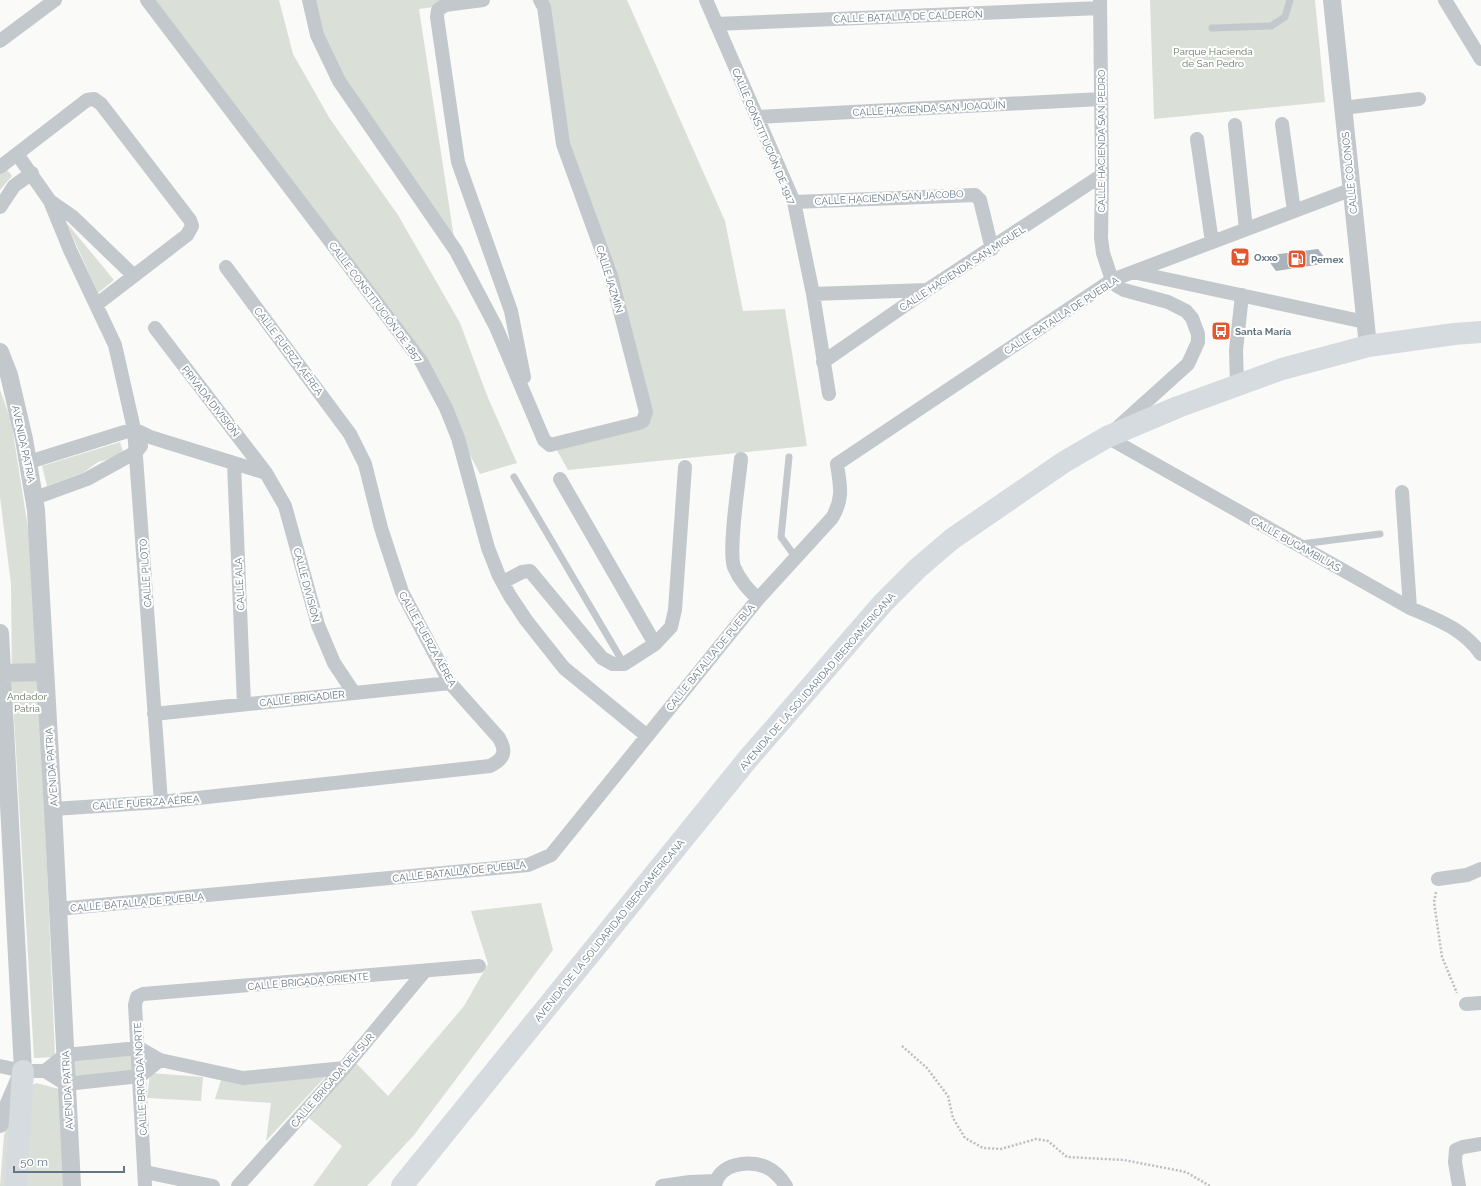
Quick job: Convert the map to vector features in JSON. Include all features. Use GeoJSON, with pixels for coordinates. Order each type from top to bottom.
{"type":"FeatureCollection","features":[{"type":"Feature","properties":{"kind":"highway","name":"AVENIDA DE LA SOLIDARIDAD IBEROAMERICANA"},"geometry":{"type":"LineString","coordinates":[[402,1186],[747,760],[883,603],[918,568],[952,539],[1064,462],[1107,437],[1178,407],[1237,384],[1282,369],[1368,346],[1454,334],[1481,332]]}},
{"type":"Feature","properties":{"kind":"highway"},"geometry":{"type":"LineString","coordinates":[[16,1186],[23,1071]]}},
{"type":"Feature","properties":{"kind":"street"},"geometry":{"type":"LineString","coordinates":[[0,40],[54,0]]}},
{"type":"Feature","properties":{"kind":"street","name":"CALLE CONSTITUCIÓN DE 1857"},"geometry":{"type":"LineString","coordinates":[[147,0],[421,361],[446,408],[458,438],[488,548],[503,582],[526,620],[564,668],[646,736]]}},
{"type":"Feature","properties":{"kind":"street","name":"CALLE JAZMÍN"},"geometry":{"type":"LineString","coordinates":[[309,0],[317,35],[339,81],[456,251],[496,327],[544,440],[550,445],[639,423],[645,417],[611,276],[563,144],[544,7],[540,0]]}},
{"type":"Feature","properties":{"kind":"street","name":"CALLE JAZMÍN"},"geometry":{"type":"LineString","coordinates":[[482,0],[445,5],[438,10],[437,17],[458,162],[511,311],[529,405]]}},
{"type":"Feature","properties":{"kind":"street","name":"CALLE CONSTITUCIÓN DE 1917"},"geometry":{"type":"LineString","coordinates":[[706,0],[794,202],[813,294],[829,394]]}},
{"type":"Feature","properties":{"kind":"street","name":"CALLE COLONOS"},"geometry":{"type":"LineString","coordinates":[[1332,0],[1350,190],[1368,346]]}},
{"type":"Feature","properties":{"kind":"street"},"geometry":{"type":"LineString","coordinates":[[1445,0],[1481,59]]}},
{"type":"Feature","properties":{"kind":"street","name":"CALLE BATALLA DE CALDERÓN"},"geometry":{"type":"LineString","coordinates":[[716,24],[1100,4]]}},
{"type":"Feature","properties":{"kind":"street","name":"CALLE HACIENDA SAN PEDRO"},"geometry":{"type":"LineString","coordinates":[[1100,4],[1102,175],[1101,238],[1103,253],[1112,280]]}},
{"type":"Feature","properties":{"kind":"street"},"geometry":{"type":"LineString","coordinates":[[0,167],[87,100],[94,99],[101,104],[187,216],[192,226],[187,235],[96,305]]}},
{"type":"Feature","properties":{"kind":"street","name":"CALLE HACIENDA SAN JOAQUÍN"},"geometry":{"type":"LineString","coordinates":[[757,117],[1101,99]]}},
{"type":"Feature","properties":{"kind":"street"},"geometry":{"type":"LineString","coordinates":[[1342,108],[1419,99]]}},
{"type":"Feature","properties":{"kind":"street"},"geometry":{"type":"LineString","coordinates":[[1282,124],[1294,211]]}},
{"type":"Feature","properties":{"kind":"street"},"geometry":{"type":"LineString","coordinates":[[1235,125],[1246,229]]}},
{"type":"Feature","properties":{"kind":"street"},"geometry":{"type":"LineString","coordinates":[[1197,139],[1212,242]]}},
{"type":"Feature","properties":{"kind":"street"},"geometry":{"type":"LineString","coordinates":[[17,154],[32,173],[50,201],[73,217],[134,276]]}},
{"type":"Feature","properties":{"kind":"street"},"geometry":{"type":"LineString","coordinates":[[0,207],[14,186],[32,173]]}},
{"type":"Feature","properties":{"kind":"street","name":"CALLE HACIENDA SAN MIGUEL"},"geometry":{"type":"LineString","coordinates":[[823,362],[928,290],[1102,175]]}},
{"type":"Feature","properties":{"kind":"street","name":"CALLE BATALLA DE PUEBLA"},"geometry":{"type":"LineString","coordinates":[[57,909],[528,865],[551,855],[758,599],[832,518],[840,506],[841,488],[837,464],[1112,280],[1350,190]]}},
{"type":"Feature","properties":{"kind":"street","name":"CALLE HACIENDA SAN JACOBO"},"geometry":{"type":"LineString","coordinates":[[794,202],[975,194],[980,200],[992,249]]}},
{"type":"Feature","properties":{"kind":"street","name":"CALLE PILOTO"},"geometry":{"type":"LineString","coordinates":[[50,201],[70,250],[115,345],[134,429],[154,714],[162,802]]}},
{"type":"Feature","properties":{"kind":"street","name":"CALLE FUERZA AÉREA"},"geometry":{"type":"LineString","coordinates":[[54,809],[162,802],[490,766],[500,761],[504,753],[503,745],[499,738],[450,683],[402,592],[381,528],[365,464],[350,434],[226,267]]}},
{"type":"Feature","properties":{"kind":"street"},"geometry":{"type":"LineString","coordinates":[[1133,272],[1365,322]]}},
{"type":"Feature","properties":{"kind":"street"},"geometry":{"type":"LineString","coordinates":[[1107,437],[1188,364],[1198,342],[1196,327],[1186,311],[1168,302],[1124,290],[1112,280]]}},
{"type":"Feature","properties":{"kind":"street"},"geometry":{"type":"LineString","coordinates":[[813,294],[928,290]]}},
{"type":"Feature","properties":{"kind":"street"},"geometry":{"type":"LineString","coordinates":[[1237,384],[1236,350],[1242,295]]}},
{"type":"Feature","properties":{"kind":"street","name":"PRIVADA DIVISIÓN"},"geometry":{"type":"LineString","coordinates":[[154,328],[266,473]]}},
{"type":"Feature","properties":{"kind":"street","name":"AVENIDA PATRIA"},"geometry":{"type":"LineString","coordinates":[[0,352],[9,375],[29,462],[34,498],[54,809],[57,909],[72,1186]]}},
{"type":"Feature","properties":{"kind":"street"},"geometry":{"type":"LineString","coordinates":[[29,462],[134,429],[150,437],[266,473]]}},
{"type":"Feature","properties":{"kind":"street"},"geometry":{"type":"LineString","coordinates":[[34,498],[87,479],[136,452],[150,437]]}},
{"type":"Feature","properties":{"kind":"street","name":"CALLE BUGAMBILIAS"},"geometry":{"type":"LineString","coordinates":[[1107,437],[1410,608],[1451,626],[1473,643],[1481,654]]}},
{"type":"Feature","properties":{"kind":"street"},"geometry":{"type":"LineString","coordinates":[[741,459],[732,546],[734,565],[742,584],[758,599]]}},
{"type":"Feature","properties":{"kind":"street","name":"CALLE ALA"},"geometry":{"type":"LineString","coordinates":[[234,464],[244,704]]}},
{"type":"Feature","properties":{"kind":"street"},"geometry":{"type":"LineString","coordinates":[[503,582],[522,572],[530,572],[602,658],[613,664],[624,664],[655,644],[671,628],[675,610],[685,467]]}},
{"type":"Feature","properties":{"kind":"street","name":"CALLE DIVISIÓN"},"geometry":{"type":"LineString","coordinates":[[266,473],[285,506],[318,625],[334,663],[354,693]]}},
{"type":"Feature","properties":{"kind":"street"},"geometry":{"type":"LineString","coordinates":[[560,479],[655,644]]}},
{"type":"Feature","properties":{"kind":"street"},"geometry":{"type":"LineString","coordinates":[[1402,492],[1410,608]]}},
{"type":"Feature","properties":{"kind":"street"},"geometry":{"type":"LineString","coordinates":[[0,633],[23,1071],[0,1124]]}},
{"type":"Feature","properties":{"kind":"street"},"geometry":{"type":"LineString","coordinates":[[2,673],[45,672]]}},
{"type":"Feature","properties":{"kind":"street","name":"CALLE BRIGADIER"},"geometry":{"type":"LineString","coordinates":[[154,714],[450,683]]}},
{"type":"Feature","properties":{"kind":"street"},"geometry":{"type":"LineString","coordinates":[[1438,879],[1467,875],[1481,869]]}},
{"type":"Feature","properties":{"kind":"street","name":"CALLE BRIGADA ORIENTE"},"geometry":{"type":"LineString","coordinates":[[137,997],[151,993],[424,972],[479,966]]}},
{"type":"Feature","properties":{"kind":"street","name":"CALLE BRIGADA DEL SUR"},"geometry":{"type":"LineString","coordinates":[[238,1186],[344,1068],[424,972]]}},
{"type":"Feature","properties":{"kind":"street","name":"CALLE BRIGADA NORTE"},"geometry":{"type":"LineString","coordinates":[[137,997],[135,1005],[139,1048],[145,1186]]}},
{"type":"Feature","properties":{"kind":"street"},"geometry":{"type":"LineString","coordinates":[[1466,1004],[1481,1003]]}},
{"type":"Feature","properties":{"kind":"street"},"geometry":{"type":"LineString","coordinates":[[45,1071],[65,1054],[139,1048],[160,1060],[243,1078],[344,1068]]}},
{"type":"Feature","properties":{"kind":"street"},"geometry":{"type":"LineString","coordinates":[[0,1066],[23,1071],[45,1071],[66,1084],[140,1076],[160,1060]]}},
{"type":"Feature","properties":{"kind":"street"},"geometry":{"type":"LineString","coordinates":[[1459,1186],[1455,1162],[1456,1150],[1463,1147],[1481,1144]]}},
{"type":"Feature","properties":{"kind":"street"},"geometry":{"type":"LineString","coordinates":[[662,1186],[690,1182],[715,1184],[719,1175],[730,1167],[748,1163],[774,1172],[786,1186]]}},
{"type":"Feature","properties":{"kind":"street"},"geometry":{"type":"LineString","coordinates":[[145,1172],[213,1186]]}},
{"type":"Feature","properties":{"kind":"lane"},"geometry":{"type":"LineString","coordinates":[[1212,28],[1271,26],[1285,17],[1290,0]]}},
{"type":"Feature","properties":{"kind":"lane"},"geometry":{"type":"LineString","coordinates":[[789,457],[781,537],[796,558]]}},
{"type":"Feature","properties":{"kind":"lane"},"geometry":{"type":"LineString","coordinates":[[514,478],[624,664]]}},
{"type":"Feature","properties":{"kind":"lane"},"geometry":{"type":"LineString","coordinates":[[1297,545],[1380,534]]}},
{"type":"Feature","properties":{"kind":"path"},"geometry":{"type":"LineString","coordinates":[[1438,879],[1434,902],[1442,957],[1459,996],[1466,1004]]}},
{"type":"Feature","properties":{"kind":"path"},"geometry":{"type":"LineString","coordinates":[[902,1046],[927,1068],[948,1096],[953,1118],[965,1138],[983,1148],[1001,1149],[1036,1139],[1048,1141],[1067,1157],[1124,1160],[1186,1172],[1210,1186]]}},
{"type":"Feature","properties":{"kind":"green space"},"geometry":{"type":"Polygon","coordinates":[[[149,0],[279,0],[293,54],[330,119],[398,215],[460,323],[488,398],[517,463],[480,474],[421,361],[149,0]]]}},
{"type":"Feature","properties":{"kind":"green space"},"geometry":{"type":"Polygon","coordinates":[[[309,0],[482,0],[419,9],[456,251],[339,81],[309,0]]]}},
{"type":"Feature","properties":{"kind":"green space"},"geometry":{"type":"Polygon","coordinates":[[[539,0],[627,0],[725,221],[743,311],[785,309],[807,446],[568,470],[554,445],[643,421],[611,276],[563,144],[539,0]]]}},
{"type":"Feature","properties":{"kind":"green space","name":"Parque Hacienda de San Pedro"},"geometry":{"type":"Polygon","coordinates":[[[1150,0],[1315,0],[1325,102],[1154,119],[1150,0]]]}},
{"type":"Feature","properties":{"kind":"green space"},"geometry":{"type":"Polygon","coordinates":[[[5,167],[12,176],[0,190],[0,172],[5,167]]]}},
{"type":"Feature","properties":{"kind":"green space"},"geometry":{"type":"Polygon","coordinates":[[[66,222],[114,280],[98,293],[66,222]]]}},
{"type":"Feature","properties":{"kind":"green space","name":"Andador Patria"},"geometry":{"type":"Polygon","coordinates":[[[0,390],[11,420],[31,547],[40,702],[55,1057],[34,1058],[12,684],[11,584],[0,497],[0,390]]]}},
{"type":"Feature","properties":{"kind":"green space"},"geometry":{"type":"Polygon","coordinates":[[[120,442],[124,455],[98,462],[83,473],[47,486],[42,466],[120,442]]]}},
{"type":"Feature","properties":{"kind":"green space"},"geometry":{"type":"Polygon","coordinates":[[[541,903],[553,950],[414,1135],[367,1186],[313,1186],[342,1146],[309,1118],[355,1062],[388,1096],[464,1006],[488,964],[471,911],[541,903]]]}},
{"type":"Feature","properties":{"kind":"green space"},"geometry":{"type":"Polygon","coordinates":[[[139,1048],[140,1076],[66,1084],[65,1057],[139,1048]]]}},
{"type":"Feature","properties":{"kind":"green space"},"geometry":{"type":"Polygon","coordinates":[[[150,1073],[203,1077],[201,1101],[147,1098],[150,1073]]]}},
{"type":"Feature","properties":{"kind":"green space"},"geometry":{"type":"Polygon","coordinates":[[[325,1077],[266,1141],[271,1103],[215,1099],[221,1080],[325,1077]]]}},
{"type":"Feature","properties":{"kind":"green space"},"geometry":{"type":"Polygon","coordinates":[[[36,1083],[59,1089],[64,1186],[0,1186],[4,1135],[18,1095],[36,1083]]]}},
{"type":"Feature","properties":{"kind":"building","name":"Pemex"},"geometry":{"type":"Polygon","coordinates":[[[1318,249],[1329,263],[1276,271],[1265,256],[1318,249]]]}},
{"type":"Feature","properties":{"kind":"place","name":"Oxxo"},"geometry":{"type":"Point","coordinates":[1240,257]}},
{"type":"Feature","properties":{"kind":"place","name":"Pemex"},"geometry":{"type":"Point","coordinates":[1297,259]}},
{"type":"Feature","properties":{"kind":"place","name":"Santa María"},"geometry":{"type":"Point","coordinates":[1221,331]}}]}
